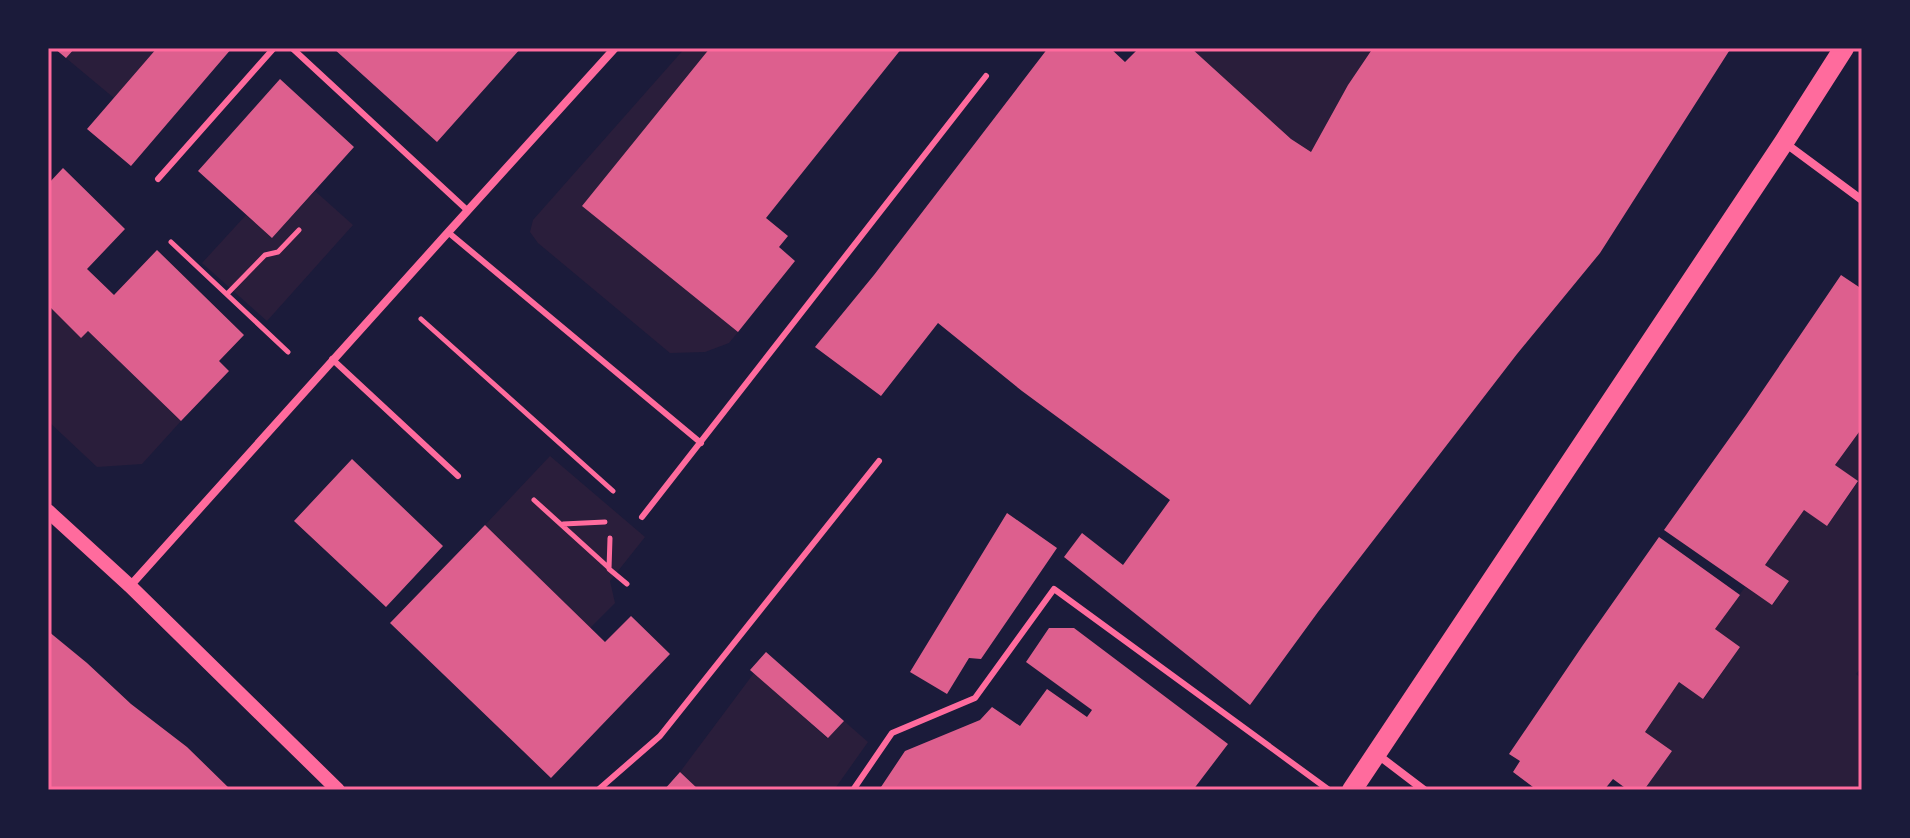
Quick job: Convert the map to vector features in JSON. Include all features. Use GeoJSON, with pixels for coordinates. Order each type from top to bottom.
{"type":"FeatureCollection","features":[{"type":"Feature","properties":{"kind":"main road"},"geometry":{"type":"LineString","coordinates":[[1352,790],[1844,48]]}},
{"type":"Feature","properties":{"kind":"street"},"geometry":{"type":"LineString","coordinates":[[130,586],[615,48]]}},
{"type":"Feature","properties":{"kind":"street"},"geometry":{"type":"LineString","coordinates":[[1784,142],[1862,200]]}},
{"type":"Feature","properties":{"kind":"street"},"geometry":{"type":"LineString","coordinates":[[48,511],[130,586],[338,790]]}},
{"type":"Feature","properties":{"kind":"street"},"geometry":{"type":"LineString","coordinates":[[1377,754],[1424,790]]}},
{"type":"Feature","properties":{"kind":"lane"},"geometry":{"type":"LineString","coordinates":[[158,179],[274,48]]}},
{"type":"Feature","properties":{"kind":"lane"},"geometry":{"type":"LineString","coordinates":[[292,48],[467,210]]}},
{"type":"Feature","properties":{"kind":"lane"},"geometry":{"type":"LineString","coordinates":[[642,517],[986,76]]}},
{"type":"Feature","properties":{"kind":"lane"},"geometry":{"type":"LineString","coordinates":[[449,233],[701,443]]}},
{"type":"Feature","properties":{"kind":"lane"},"geometry":{"type":"LineString","coordinates":[[332,359],[458,476]]}},
{"type":"Feature","properties":{"kind":"lane"},"geometry":{"type":"LineString","coordinates":[[598,790],[660,736],[879,461]]}},
{"type":"Feature","properties":{"kind":"lane"},"geometry":{"type":"LineString","coordinates":[[853,790],[892,733],[975,698],[1054,589],[1329,790]]}},
{"type":"Feature","properties":{"kind":"path"},"geometry":{"type":"LineString","coordinates":[[227,294],[265,255],[278,252],[299,230]]}},
{"type":"Feature","properties":{"kind":"path"},"geometry":{"type":"LineString","coordinates":[[171,242],[315,378]]}},
{"type":"Feature","properties":{"kind":"path"},"geometry":{"type":"LineString","coordinates":[[393,294],[642,517]]}},
{"type":"Feature","properties":{"kind":"path"},"geometry":{"type":"LineString","coordinates":[[534,500],[609,569]]}},
{"type":"Feature","properties":{"kind":"path"},"geometry":{"type":"LineString","coordinates":[[561,524],[610,522]]}},
{"type":"Feature","properties":{"kind":"shaded area"},"geometry":{"type":"Polygon","coordinates":[[[75,48],[157,48],[114,98],[66,58],[75,48]]]}},
{"type":"Feature","properties":{"kind":"shaded area"},"geometry":{"type":"Polygon","coordinates":[[[685,48],[710,48],[583,206],[738,332],[729,343],[705,352],[670,353],[538,243],[530,232],[533,220],[685,48]]]}},
{"type":"Feature","properties":{"kind":"shaded area"},"geometry":{"type":"Polygon","coordinates":[[[1191,48],[1373,48],[1348,85],[1311,152],[1291,139],[1191,48]]]}},
{"type":"Feature","properties":{"kind":"shaded area"},"geometry":{"type":"Polygon","coordinates":[[[315,191],[353,225],[267,321],[202,263],[246,215],[272,238],[315,191]]]}},
{"type":"Feature","properties":{"kind":"shaded area"},"geometry":{"type":"Polygon","coordinates":[[[48,305],[81,337],[88,331],[181,421],[142,464],[97,467],[48,421],[48,305]]]}},
{"type":"Feature","properties":{"kind":"shaded area"},"geometry":{"type":"Polygon","coordinates":[[[1862,428],[1862,666],[1856,674],[1862,679],[1862,790],[1644,790],[1672,751],[1645,732],[1679,682],[1704,699],[1740,647],[1715,629],[1745,587],[1773,605],[1789,581],[1765,565],[1804,510],[1828,525],[1858,482],[1835,465],[1862,428]]]}},
{"type":"Feature","properties":{"kind":"shaded area"},"geometry":{"type":"Polygon","coordinates":[[[550,456],[645,537],[610,581],[615,603],[590,628],[485,525],[550,456]]]}},
{"type":"Feature","properties":{"kind":"shaded area"},"geometry":{"type":"Polygon","coordinates":[[[754,673],[827,738],[844,721],[868,742],[834,790],[699,790],[680,772],[754,673]]]}},
{"type":"Feature","properties":{"kind":"building"},"geometry":{"type":"Polygon","coordinates":[[[54,48],[75,48],[66,58],[54,48]]]}},
{"type":"Feature","properties":{"kind":"building"},"geometry":{"type":"Polygon","coordinates":[[[157,48],[232,48],[131,166],[87,129],[157,48]]]}},
{"type":"Feature","properties":{"kind":"building"},"geometry":{"type":"Polygon","coordinates":[[[333,48],[521,48],[437,142],[333,48]]]}},
{"type":"Feature","properties":{"kind":"building"},"geometry":{"type":"Polygon","coordinates":[[[710,48],[902,48],[766,218],[788,236],[779,247],[795,261],[738,332],[582,206],[710,48]]]}},
{"type":"Feature","properties":{"kind":"building"},"geometry":{"type":"Polygon","coordinates":[[[1048,48],[1110,48],[1125,62],[1139,48],[1191,48],[1291,139],[1311,152],[1348,85],[1373,48],[1731,48],[1600,253],[1517,354],[1250,705],[1064,557],[1082,533],[1123,565],[1170,500],[1022,391],[938,323],[881,396],[815,347],[1048,48]]]}},
{"type":"Feature","properties":{"kind":"building"},"geometry":{"type":"Polygon","coordinates":[[[280,79],[354,147],[272,238],[198,171],[280,79]]]}},
{"type":"Feature","properties":{"kind":"building"},"geometry":{"type":"Polygon","coordinates":[[[63,168],[125,229],[87,269],[114,295],[157,250],[244,335],[219,361],[229,371],[181,421],[88,331],[81,338],[48,305],[48,184],[63,168]]]}},
{"type":"Feature","properties":{"kind":"building"},"geometry":{"type":"Polygon","coordinates":[[[1841,275],[1862,289],[1862,428],[1835,465],[1858,481],[1827,526],[1804,510],[1765,565],[1789,581],[1772,605],[1664,530],[1841,275]]]}},
{"type":"Feature","properties":{"kind":"building"},"geometry":{"type":"Polygon","coordinates":[[[352,459],[443,546],[386,607],[294,521],[352,459]]]}},
{"type":"Feature","properties":{"kind":"building"},"geometry":{"type":"Polygon","coordinates":[[[1007,513],[1057,548],[981,659],[969,658],[947,694],[910,672],[1007,513]]]}},
{"type":"Feature","properties":{"kind":"building"},"geometry":{"type":"Polygon","coordinates":[[[485,525],[605,642],[631,616],[670,654],[551,778],[390,623],[485,525]]]}},
{"type":"Feature","properties":{"kind":"building"},"geometry":{"type":"Polygon","coordinates":[[[1659,537],[1740,595],[1715,629],[1740,647],[1703,699],[1679,682],[1645,732],[1672,751],[1644,790],[1628,790],[1613,779],[1604,790],[1537,790],[1513,772],[1520,761],[1509,754],[1659,537]]]}},
{"type":"Feature","properties":{"kind":"building"},"geometry":{"type":"Polygon","coordinates":[[[1049,628],[1074,628],[1228,744],[1193,790],[879,790],[905,751],[980,720],[992,707],[1020,726],[1047,689],[1087,717],[1092,710],[1026,662],[1049,628]]]}},
{"type":"Feature","properties":{"kind":"building"},"geometry":{"type":"Polygon","coordinates":[[[48,631],[131,704],[187,747],[231,790],[48,790],[48,631]]]}},
{"type":"Feature","properties":{"kind":"building"},"geometry":{"type":"Polygon","coordinates":[[[766,652],[844,721],[828,738],[750,670],[766,652]]]}},
{"type":"Feature","properties":{"kind":"building"},"geometry":{"type":"Polygon","coordinates":[[[680,772],[699,790],[664,790],[680,772]]]}}]}
